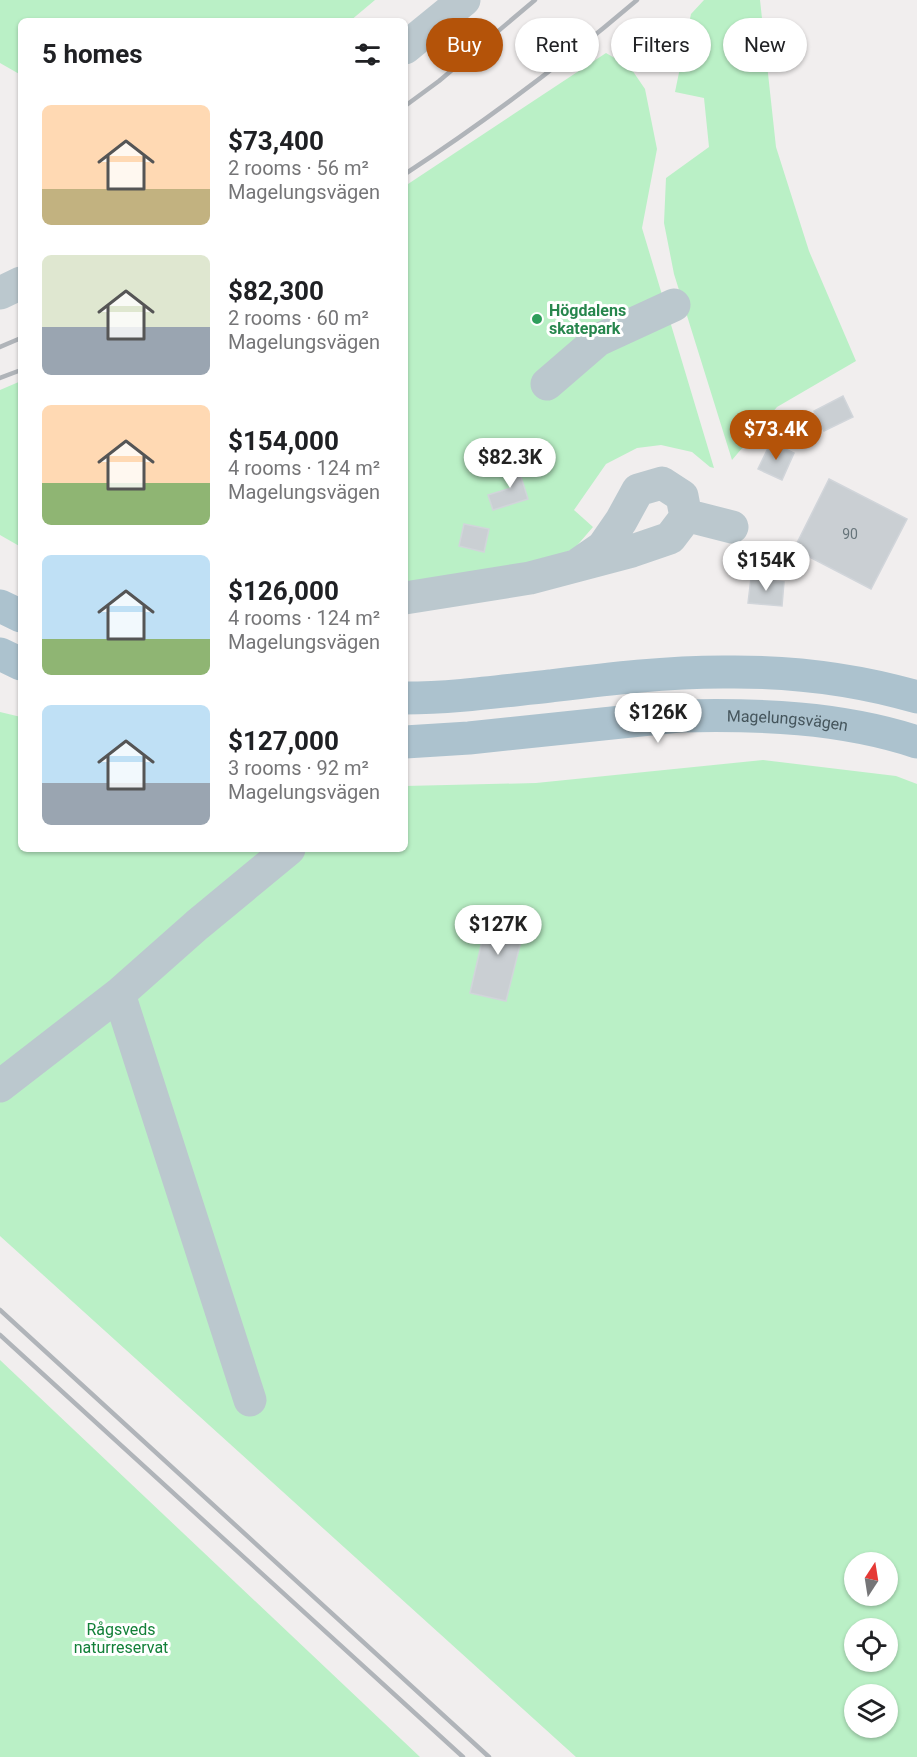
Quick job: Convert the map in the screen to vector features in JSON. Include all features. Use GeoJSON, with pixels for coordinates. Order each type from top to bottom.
{"type":"FeatureCollection","features":[{"type":"Feature","properties":{"kind":"main road"},"geometry":{"type":"LineString","coordinates":[[0,606],[18,615]]}},
{"type":"Feature","properties":{"kind":"main road"},"geometry":{"type":"LineString","coordinates":[[0,654],[18,663]]}},
{"type":"Feature","properties":{"kind":"main road"},"geometry":{"type":"LineString","coordinates":[[408,698],[664,674],[724,672],[849,681],[917,697]]}},
{"type":"Feature","properties":{"kind":"main road","name":"Magelungsvägen"},"geometry":{"type":"LineString","coordinates":[[408,742],[469,738],[679,716],[714,715],[811,720],[858,727],[917,742]]}},
{"type":"Feature","properties":{"kind":"street"},"geometry":{"type":"LineString","coordinates":[[408,46],[464,0]]}},
{"type":"Feature","properties":{"kind":"street"},"geometry":{"type":"LineString","coordinates":[[0,293],[18,284]]}},
{"type":"Feature","properties":{"kind":"street"},"geometry":{"type":"LineString","coordinates":[[547,384],[598,340],[674,305]]}},
{"type":"Feature","properties":{"kind":"street"},"geometry":{"type":"LineString","coordinates":[[408,598],[530,578],[632,551],[670,538],[686,517],[682,496],[662,483],[639,490],[603,547],[577,565]]}},
{"type":"Feature","properties":{"kind":"street"},"geometry":{"type":"LineString","coordinates":[[685,515],[732,527]]}},
{"type":"Feature","properties":{"kind":"street"},"geometry":{"type":"LineString","coordinates":[[0,1086],[119,994],[197,925],[285,852]]}},
{"type":"Feature","properties":{"kind":"street"},"geometry":{"type":"LineString","coordinates":[[119,994],[250,1400]]}},
{"type":"Feature","properties":{"kind":"green space"},"geometry":{"type":"Polygon","coordinates":[[[0,0],[375,0],[354,18],[18,18],[18,73],[0,63],[0,0]]]}},
{"type":"Feature","properties":{"kind":"green space"},"geometry":{"type":"Polygon","coordinates":[[[704,0],[760,0],[762,18],[723,18],[723,72],[768,72],[776,147],[809,251],[856,361],[777,407],[732,460],[674,274],[664,223],[666,178],[709,147],[704,98],[675,92],[679,72],[711,72],[711,18],[690,18],[704,0]]]}},
{"type":"Feature","properties":{"kind":"green space","name":"Högdalens skatepark"},"geometry":{"type":"Polygon","coordinates":[[[606,53],[611,56],[611,72],[633,72],[645,89],[657,149],[642,228],[714,468],[692,452],[661,445],[637,448],[606,464],[574,510],[593,527],[574,549],[531,565],[408,587],[408,184],[577,72],[599,72],[599,58],[606,53]]]}},
{"type":"Feature","properties":{"kind":"green space"},"geometry":{"type":"Polygon","coordinates":[[[18,382],[18,545],[0,535],[0,390],[18,382]]]}},
{"type":"Feature","properties":{"kind":"green space"},"geometry":{"type":"Polygon","coordinates":[[[0,712],[18,716],[18,852],[408,852],[408,786],[536,783],[763,760],[896,776],[917,784],[917,1757],[576,1757],[0,1236],[0,712]]]}},
{"type":"Feature","properties":{"kind":"green space","name":"Rågsveds naturreservat"},"geometry":{"type":"Polygon","coordinates":[[[0,1360],[420,1757],[0,1757],[0,1360]]]}},
{"type":"Feature","properties":{"kind":"building"},"geometry":{"type":"Polygon","coordinates":[[[843,396],[853,417],[824,431],[814,411],[843,396]]]}},
{"type":"Feature","properties":{"kind":"building"},"geometry":{"type":"Polygon","coordinates":[[[771,442],[794,453],[782,480],[758,469],[771,442]]]}},
{"type":"Feature","properties":{"kind":"building"},"geometry":{"type":"Polygon","coordinates":[[[516,461],[528,499],[493,510],[488,495],[511,488],[504,465],[516,461]]]}},
{"type":"Feature","properties":{"kind":"building"},"geometry":{"type":"Polygon","coordinates":[[[829,479],[907,519],[871,589],[794,549],[829,479]]]}},
{"type":"Feature","properties":{"kind":"building"},"geometry":{"type":"Polygon","coordinates":[[[464,524],[489,529],[484,552],[459,546],[464,524]]]}},
{"type":"Feature","properties":{"kind":"building"},"geometry":{"type":"Polygon","coordinates":[[[751,578],[784,582],[782,606],[748,603],[751,578]]]}},
{"type":"Feature","properties":{"kind":"building"},"geometry":{"type":"Polygon","coordinates":[[[489,911],[526,921],[506,1001],[470,993],[489,911]]]}},
{"type":"Feature","properties":{"kind":"railway"},"geometry":{"type":"LineString","coordinates":[[408,104],[439,81],[535,0]]}},
{"type":"Feature","properties":{"kind":"railway"},"geometry":{"type":"LineString","coordinates":[[408,172],[524,91],[637,0]]}},
{"type":"Feature","properties":{"kind":"railway"},"geometry":{"type":"LineString","coordinates":[[0,347],[18,339]]}},
{"type":"Feature","properties":{"kind":"railway"},"geometry":{"type":"LineString","coordinates":[[0,378],[18,371]]}},
{"type":"Feature","properties":{"kind":"railway"},"geometry":{"type":"LineString","coordinates":[[0,1310],[489,1757]]}},
{"type":"Feature","properties":{"kind":"railway"},"geometry":{"type":"LineString","coordinates":[[0,1335],[463,1757]]}},
{"type":"Feature","properties":{"kind":"place","name":"Högdalens skatepark"},"geometry":{"type":"Point","coordinates":[537,319]}}]}
